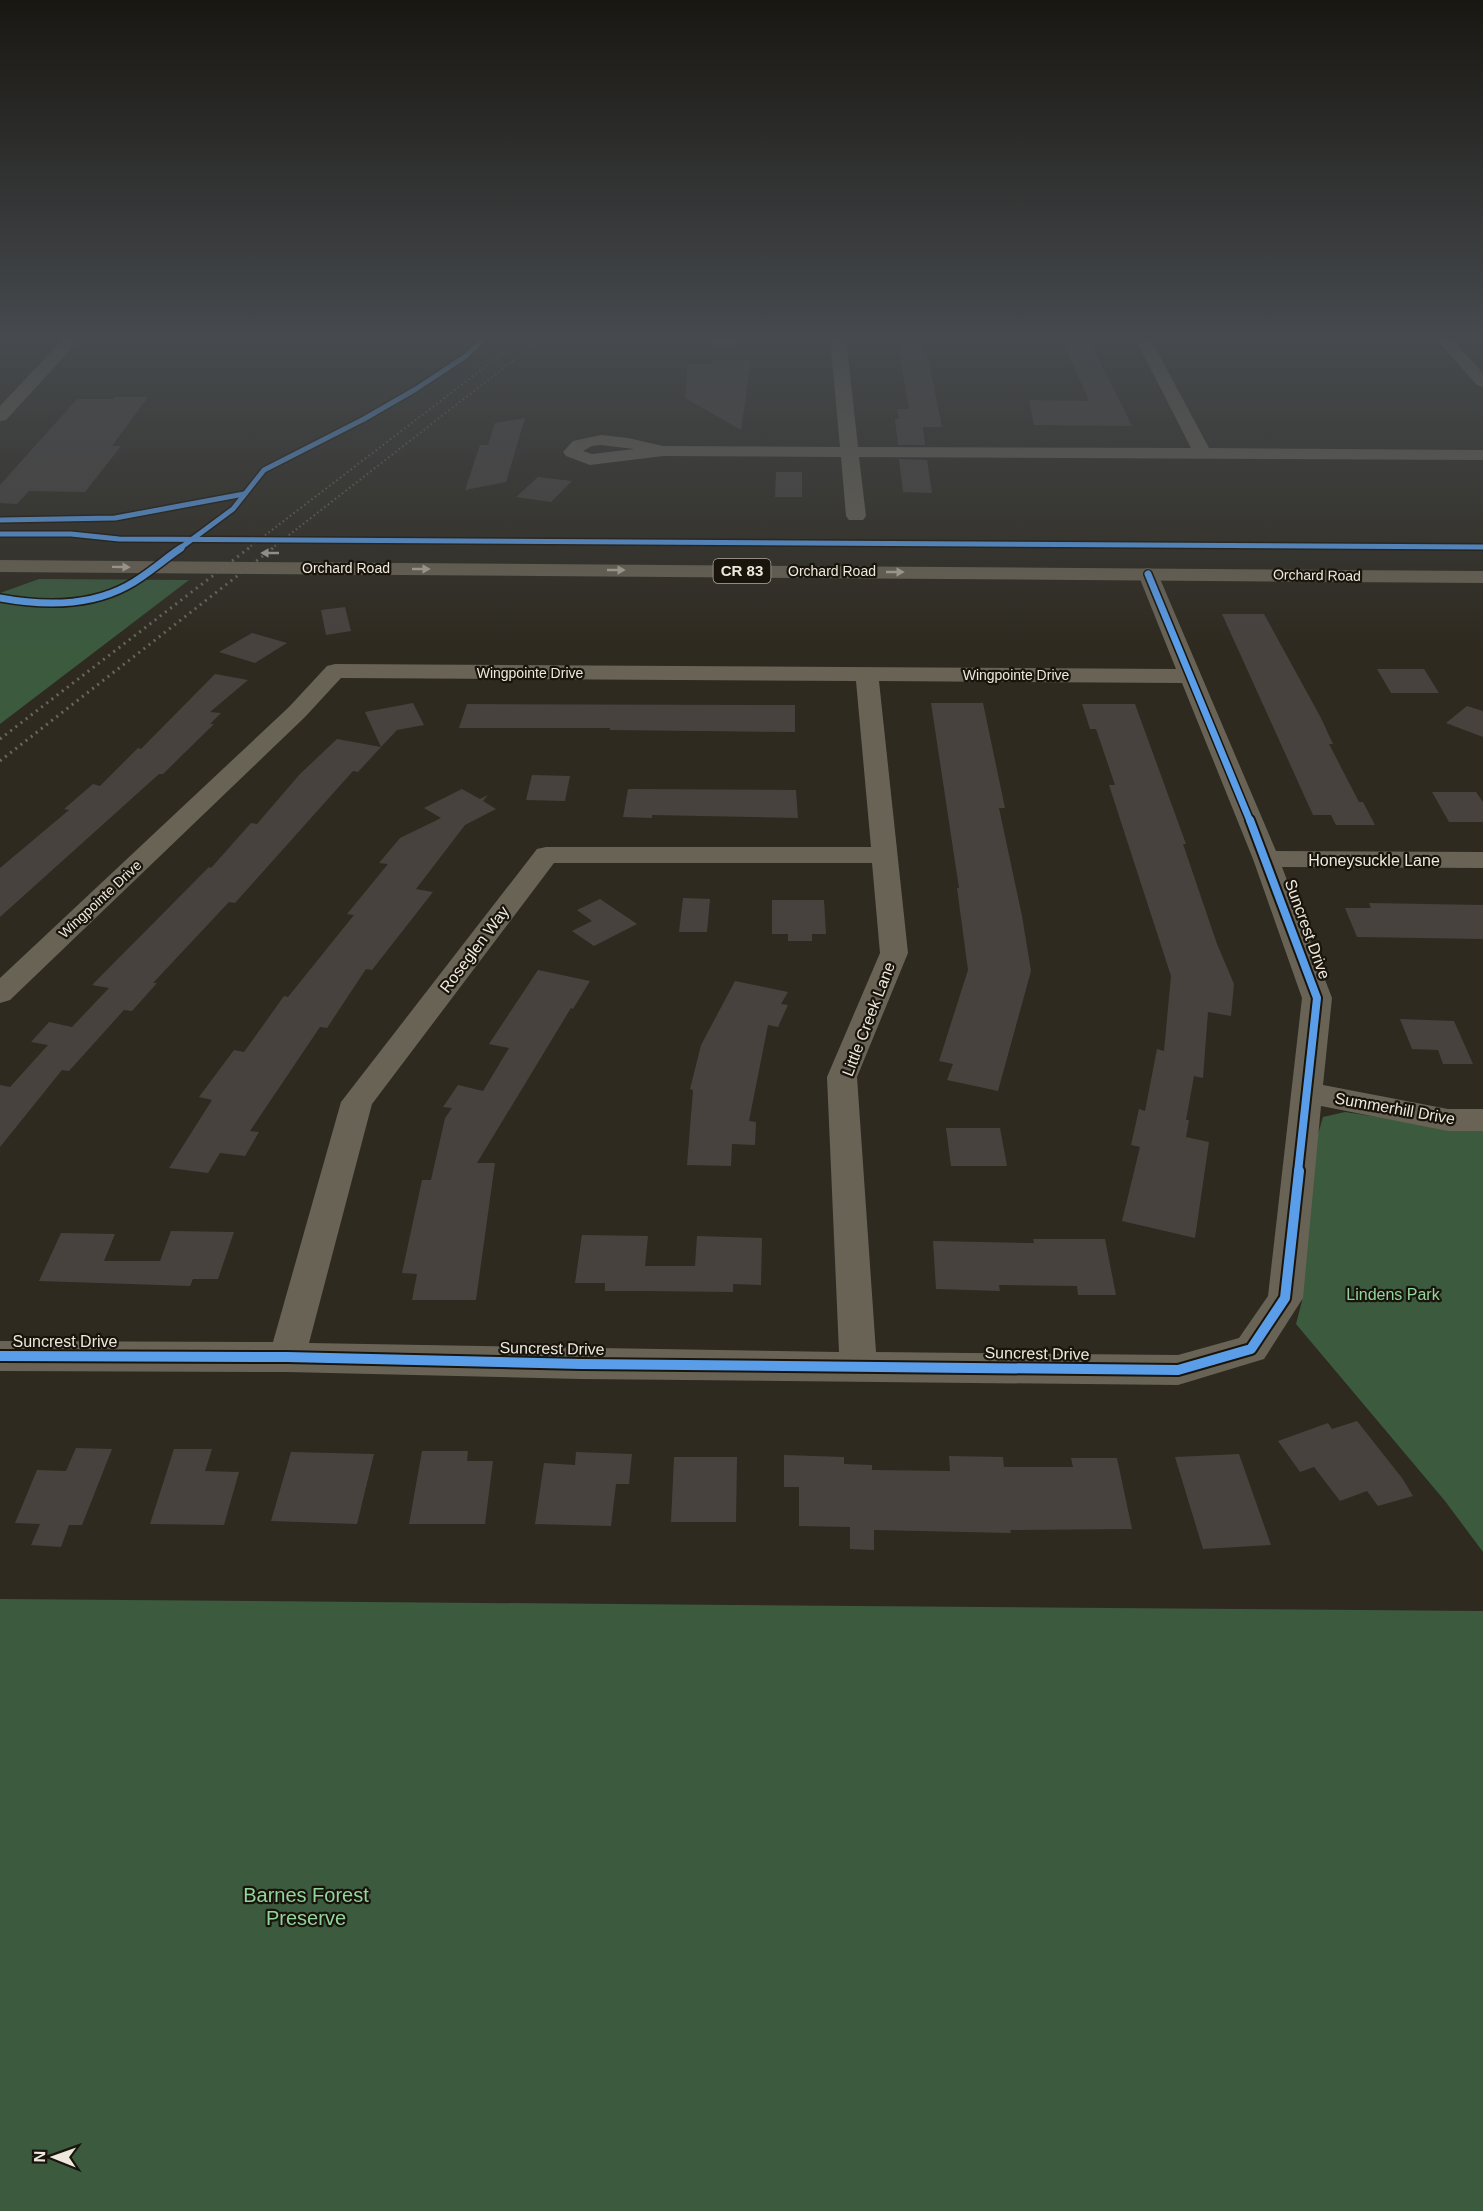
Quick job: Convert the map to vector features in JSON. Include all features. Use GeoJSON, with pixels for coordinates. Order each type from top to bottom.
{"type":"FeatureCollection","features":[{"type":"Feature","properties":{"kind":"main road","name":"Orchard Road"},"geometry":{"type":"LineString","coordinates":[[0,552],[1483,560]]}},
{"type":"Feature","properties":{"kind":"main road","name":"Orchard Road"},"geometry":{"type":"LineString","coordinates":[[0,566],[1483,577]]}},
{"type":"Feature","properties":{"kind":"street"},"geometry":{"type":"LineString","coordinates":[[849,441],[856,516]]}},
{"type":"Feature","properties":{"kind":"street"},"geometry":{"type":"LineString","coordinates":[[1196,441],[1202,452]]}},
{"type":"Feature","properties":{"kind":"street"},"geometry":{"type":"LineString","coordinates":[[663,451],[1483,455]]}},
{"type":"Feature","properties":{"kind":"street","name":"Suncrest Drive"},"geometry":{"type":"LineString","coordinates":[[0,1356],[287,1357],[581,1365],[1178,1370],[1251,1349],[1285,1298],[1317,998],[1266,859],[1148,574]]}},
{"type":"Feature","properties":{"kind":"street","name":"Wingpointe Drive"},"geometry":{"type":"LineString","coordinates":[[0,994],[297,712],[335,671],[1189,676]]}},
{"type":"Feature","properties":{"kind":"street","name":"Little Creek Lane"},"geometry":{"type":"LineString","coordinates":[[858,1366],[843,1077],[894,953],[867,674]]}},
{"type":"Feature","properties":{"kind":"street","name":"Roseglen Way"},"geometry":{"type":"LineString","coordinates":[[287,1357],[357,1101],[546,855],[885,855]]}},
{"type":"Feature","properties":{"kind":"street","name":"Honeysuckle Lane"},"geometry":{"type":"LineString","coordinates":[[1266,859],[1483,860]]}},
{"type":"Feature","properties":{"kind":"street","name":"Summerhill Drive"},"geometry":{"type":"LineString","coordinates":[[1308,1093],[1448,1120],[1483,1120]]}},
{"type":"Feature","properties":{"kind":"green space"},"geometry":{"type":"Polygon","coordinates":[[[39,579],[189,580],[0,724],[0,593],[39,579]]]}},
{"type":"Feature","properties":{"kind":"green space","name":"Lindens Park"},"geometry":{"type":"Polygon","coordinates":[[[1345,1112],[1459,1129],[1483,1129],[1483,1552],[1445,1501],[1296,1324],[1302,1301],[1316,1141],[1323,1117],[1345,1112]]]}},
{"type":"Feature","properties":{"kind":"green space","name":"Barnes Forest Preserve"},"geometry":{"type":"Polygon","coordinates":[[[0,1599],[1483,1611],[1483,2211],[0,2211],[0,1599]]]}},
{"type":"Feature","properties":{"kind":"building"},"geometry":{"type":"Polygon","coordinates":[[[39,441],[116,441],[112,446],[121,446],[85,492],[29,491],[17,504],[0,503],[0,485],[39,441]]]}},
{"type":"Feature","properties":{"kind":"building"},"geometry":{"type":"Polygon","coordinates":[[[489,441],[518,441],[506,482],[465,490],[480,445],[488,445],[489,441]]]}},
{"type":"Feature","properties":{"kind":"building"},"geometry":{"type":"Polygon","coordinates":[[[898,441],[925,441],[925,445],[898,445],[898,441]]]}},
{"type":"Feature","properties":{"kind":"building"},"geometry":{"type":"Polygon","coordinates":[[[899,459],[927,460],[932,493],[903,492],[899,459]]]}},
{"type":"Feature","properties":{"kind":"building"},"geometry":{"type":"Polygon","coordinates":[[[776,472],[802,472],[802,497],[775,497],[776,472]]]}},
{"type":"Feature","properties":{"kind":"building"},"geometry":{"type":"Polygon","coordinates":[[[538,477],[572,481],[551,502],[516,497],[538,477]]]}},
{"type":"Feature","properties":{"kind":"building"},"geometry":{"type":"Polygon","coordinates":[[[345,607],[351,631],[326,635],[321,610],[345,607]]]}},
{"type":"Feature","properties":{"kind":"building"},"geometry":{"type":"Polygon","coordinates":[[[1222,614],[1264,614],[1321,718],[1333,744],[1329,744],[1359,802],[1363,802],[1375,825],[1336,825],[1331,815],[1313,815],[1222,614]]]}},
{"type":"Feature","properties":{"kind":"building"},"geometry":{"type":"Polygon","coordinates":[[[252,633],[287,643],[255,663],[219,652],[252,633]]]}},
{"type":"Feature","properties":{"kind":"building"},"geometry":{"type":"Polygon","coordinates":[[[1377,669],[1424,669],[1439,693],[1391,693],[1377,669]]]}},
{"type":"Feature","properties":{"kind":"building"},"geometry":{"type":"Polygon","coordinates":[[[215,674],[248,680],[210,712],[221,713],[210,724],[214,724],[163,774],[159,774],[0,917],[0,868],[69,810],[64,809],[93,784],[100,786],[138,748],[141,749],[215,674]]]}},
{"type":"Feature","properties":{"kind":"building"},"geometry":{"type":"Polygon","coordinates":[[[413,703],[424,725],[397,730],[381,747],[365,712],[413,703]]]}},
{"type":"Feature","properties":{"kind":"building"},"geometry":{"type":"Polygon","coordinates":[[[931,703],[983,703],[1005,808],[999,808],[1031,971],[998,1091],[947,1080],[953,1064],[939,1061],[968,970],[957,888],[959,888],[931,703]]]}},
{"type":"Feature","properties":{"kind":"building"},"geometry":{"type":"Polygon","coordinates":[[[467,704],[795,705],[795,732],[459,728],[467,704]]]}},
{"type":"Feature","properties":{"kind":"building"},"geometry":{"type":"Polygon","coordinates":[[[1082,704],[1135,704],[1186,844],[1183,844],[1217,944],[1234,984],[1231,1016],[1208,1012],[1203,1078],[1194,1076],[1186,1120],[1189,1120],[1186,1137],[1209,1142],[1195,1238],[1122,1221],[1140,1147],[1131,1145],[1139,1109],[1145,1111],[1157,1049],[1164,1051],[1171,976],[1109,785],[1115,785],[1096,729],[1090,729],[1082,704]]]}},
{"type":"Feature","properties":{"kind":"building"},"geometry":{"type":"Polygon","coordinates":[[[1467,706],[1483,711],[1483,737],[1446,723],[1467,706]]]}},
{"type":"Feature","properties":{"kind":"building"},"geometry":{"type":"Polygon","coordinates":[[[337,739],[381,747],[358,772],[353,771],[235,903],[229,902],[153,983],[157,983],[132,1011],[124,1010],[69,1071],[62,1070],[0,1147],[0,1085],[10,1087],[48,1045],[31,1042],[49,1022],[72,1027],[109,988],[92,985],[209,867],[211,868],[251,823],[257,824],[300,774],[337,739]]]}},
{"type":"Feature","properties":{"kind":"building"},"geometry":{"type":"Polygon","coordinates":[[[532,775],[570,776],[565,801],[526,800],[532,775]]]}},
{"type":"Feature","properties":{"kind":"building"},"geometry":{"type":"Polygon","coordinates":[[[462,789],[480,799],[488,795],[483,801],[496,809],[465,825],[416,889],[433,892],[372,970],[366,969],[327,1028],[320,1027],[250,1131],[259,1132],[245,1156],[220,1153],[208,1173],[169,1168],[212,1100],[199,1097],[234,1050],[244,1052],[284,996],[288,997],[354,915],[347,914],[388,864],[379,863],[400,838],[441,818],[424,808],[462,789]]]}},
{"type":"Feature","properties":{"kind":"building"},"geometry":{"type":"Polygon","coordinates":[[[628,789],[796,790],[798,818],[652,815],[652,818],[623,817],[628,789]]]}},
{"type":"Feature","properties":{"kind":"building"},"geometry":{"type":"Polygon","coordinates":[[[1432,792],[1476,792],[1483,802],[1483,822],[1449,822],[1432,792]]]}},
{"type":"Feature","properties":{"kind":"building"},"geometry":{"type":"Polygon","coordinates":[[[683,898],[710,899],[707,932],[679,932],[683,898]]]}},
{"type":"Feature","properties":{"kind":"building"},"geometry":{"type":"Polygon","coordinates":[[[600,899],[637,924],[594,946],[572,931],[592,921],[577,910],[600,899]]]}},
{"type":"Feature","properties":{"kind":"building"},"geometry":{"type":"Polygon","coordinates":[[[772,900],[824,900],[826,934],[812,934],[812,941],[788,941],[788,934],[772,934],[772,900]]]}},
{"type":"Feature","properties":{"kind":"building"},"geometry":{"type":"Polygon","coordinates":[[[1369,903],[1483,905],[1483,939],[1357,937],[1345,908],[1371,908],[1369,903]]]}},
{"type":"Feature","properties":{"kind":"building"},"geometry":{"type":"Polygon","coordinates":[[[538,970],[590,981],[573,1009],[571,1008],[477,1163],[495,1163],[476,1300],[412,1300],[417,1274],[402,1273],[422,1180],[431,1180],[445,1118],[452,1108],[443,1107],[458,1085],[483,1091],[509,1048],[489,1044],[538,970]]]}},
{"type":"Feature","properties":{"kind":"building"},"geometry":{"type":"Polygon","coordinates":[[[735,981],[788,992],[781,1004],[788,1005],[778,1027],[768,1025],[749,1121],[756,1122],[755,1145],[732,1144],[731,1166],[687,1165],[693,1090],[690,1089],[701,1045],[735,981]]]}},
{"type":"Feature","properties":{"kind":"building"},"geometry":{"type":"Polygon","coordinates":[[[1400,1019],[1454,1021],[1473,1064],[1443,1064],[1438,1050],[1412,1049],[1400,1019]]]}},
{"type":"Feature","properties":{"kind":"building"},"geometry":{"type":"Polygon","coordinates":[[[946,1128],[1000,1128],[1007,1166],[951,1166],[946,1128]]]}},
{"type":"Feature","properties":{"kind":"building"},"geometry":{"type":"Polygon","coordinates":[[[171,1231],[234,1232],[218,1279],[193,1279],[190,1286],[39,1281],[61,1233],[115,1234],[104,1261],[160,1261],[171,1231]]]}},
{"type":"Feature","properties":{"kind":"building"},"geometry":{"type":"Polygon","coordinates":[[[582,1235],[648,1236],[645,1266],[695,1266],[697,1236],[762,1238],[761,1285],[733,1284],[733,1292],[605,1291],[605,1283],[575,1283],[582,1235]]]}},
{"type":"Feature","properties":{"kind":"building"},"geometry":{"type":"Polygon","coordinates":[[[1033,1239],[1105,1239],[1116,1295],[1078,1295],[1077,1286],[999,1285],[1000,1291],[936,1289],[933,1241],[1034,1243],[1033,1239]]]}},
{"type":"Feature","properties":{"kind":"building"},"geometry":{"type":"Polygon","coordinates":[[[1357,1421],[1402,1478],[1413,1496],[1378,1506],[1367,1491],[1340,1501],[1314,1467],[1300,1472],[1278,1441],[1328,1423],[1332,1429],[1357,1421]]]}},
{"type":"Feature","properties":{"kind":"building"},"geometry":{"type":"Polygon","coordinates":[[[76,1448],[112,1449],[82,1525],[69,1525],[61,1547],[31,1545],[40,1524],[15,1523],[37,1470],[66,1471],[76,1448]]]}},
{"type":"Feature","properties":{"kind":"building"},"geometry":{"type":"Polygon","coordinates":[[[174,1449],[212,1449],[205,1471],[239,1472],[224,1525],[150,1524],[174,1449]]]}},
{"type":"Feature","properties":{"kind":"building"},"geometry":{"type":"Polygon","coordinates":[[[422,1451],[468,1451],[467,1461],[493,1461],[485,1524],[409,1524],[422,1451]]]}},
{"type":"Feature","properties":{"kind":"building"},"geometry":{"type":"Polygon","coordinates":[[[291,1452],[374,1454],[357,1524],[271,1521],[291,1452]]]}},
{"type":"Feature","properties":{"kind":"building"},"geometry":{"type":"Polygon","coordinates":[[[576,1452],[632,1454],[629,1484],[616,1484],[611,1526],[535,1524],[544,1463],[575,1465],[576,1452]]]}},
{"type":"Feature","properties":{"kind":"building"},"geometry":{"type":"Polygon","coordinates":[[[1239,1454],[1271,1545],[1203,1549],[1175,1457],[1239,1454]]]}},
{"type":"Feature","properties":{"kind":"building"},"geometry":{"type":"Polygon","coordinates":[[[784,1455],[844,1457],[844,1464],[872,1465],[872,1470],[950,1471],[949,1456],[1003,1457],[1004,1467],[1073,1467],[1071,1458],[1117,1458],[1132,1529],[1010,1530],[1011,1533],[874,1530],[874,1550],[850,1549],[850,1527],[799,1526],[799,1487],[784,1487],[784,1455]]]}},
{"type":"Feature","properties":{"kind":"building"},"geometry":{"type":"Polygon","coordinates":[[[674,1457],[737,1457],[736,1522],[671,1522],[674,1457]]]}},
{"type":"Feature","properties":{"kind":"railway"},"geometry":{"type":"LineString","coordinates":[[247,549],[388,441]]}},
{"type":"Feature","properties":{"kind":"railway"},"geometry":{"type":"LineString","coordinates":[[271,549],[409,441]]}},
{"type":"Feature","properties":{"kind":"railway"},"geometry":{"type":"LineString","coordinates":[[0,739],[249,548]]}},
{"type":"Feature","properties":{"kind":"railway"},"geometry":{"type":"LineString","coordinates":[[0,761],[273,548]]}},
{"type":"Feature","properties":{"kind":"cycle path"},"geometry":{"type":"LineString","coordinates":[[0,598],[33,603],[66,603],[98,598],[129,585],[233,509],[264,470],[321,441]]}},
{"type":"Feature","properties":{"kind":"cycle path"},"geometry":{"type":"LineString","coordinates":[[0,520],[115,518],[244,494]]}},
{"type":"Feature","properties":{"kind":"cycle path"},"geometry":{"type":"LineString","coordinates":[[0,534],[71,534],[119,539],[1483,547]]}},
{"type":"Feature","properties":{"kind":"cycle path"},"geometry":{"type":"LineString","coordinates":[[0,1356],[287,1357],[581,1364],[1178,1370],[1251,1349],[1285,1298],[1317,998],[1266,859],[1148,574]]}}]}
